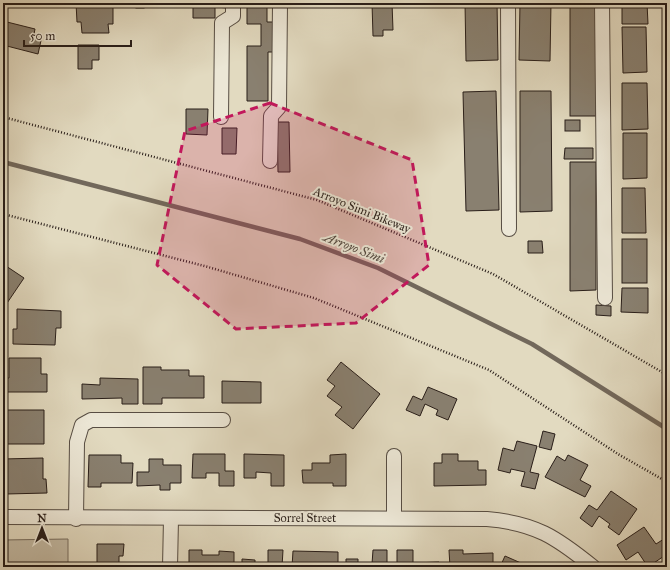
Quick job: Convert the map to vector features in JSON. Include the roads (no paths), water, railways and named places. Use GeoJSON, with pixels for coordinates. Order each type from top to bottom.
{"type":"FeatureCollection","features":[{"type":"Feature","properties":{"kind":"street"},"geometry":{"type":"LineString","coordinates":[[221,117],[222,23],[233,16],[233,3]]}},
{"type":"Feature","properties":{"kind":"street"},"geometry":{"type":"LineString","coordinates":[[270,161],[271,116],[279,107],[280,3]]}},
{"type":"Feature","properties":{"kind":"street"},"geometry":{"type":"LineString","coordinates":[[508,3],[509,229]]}},
{"type":"Feature","properties":{"kind":"street"},"geometry":{"type":"LineString","coordinates":[[602,3],[605,298]]}},
{"type":"Feature","properties":{"kind":"street"},"geometry":{"type":"LineString","coordinates":[[76,519],[78,442],[82,425],[91,420],[224,420]]}},
{"type":"Feature","properties":{"kind":"street"},"geometry":{"type":"LineString","coordinates":[[394,456],[394,518]]}},
{"type":"Feature","properties":{"kind":"street","name":"Sorrel Street"},"geometry":{"type":"LineString","coordinates":[[3,517],[76,519],[394,518],[507,520],[539,529],[569,547],[593,567]]}},
{"type":"Feature","properties":{"kind":"street"},"geometry":{"type":"LineString","coordinates":[[170,518],[170,567]]}},
{"type":"Feature","properties":{"kind":"waterway","name":"Arroyo Simi"},"geometry":{"type":"LineString","coordinates":[[3,162],[300,239],[378,268],[532,344],[667,429]]}}]}
